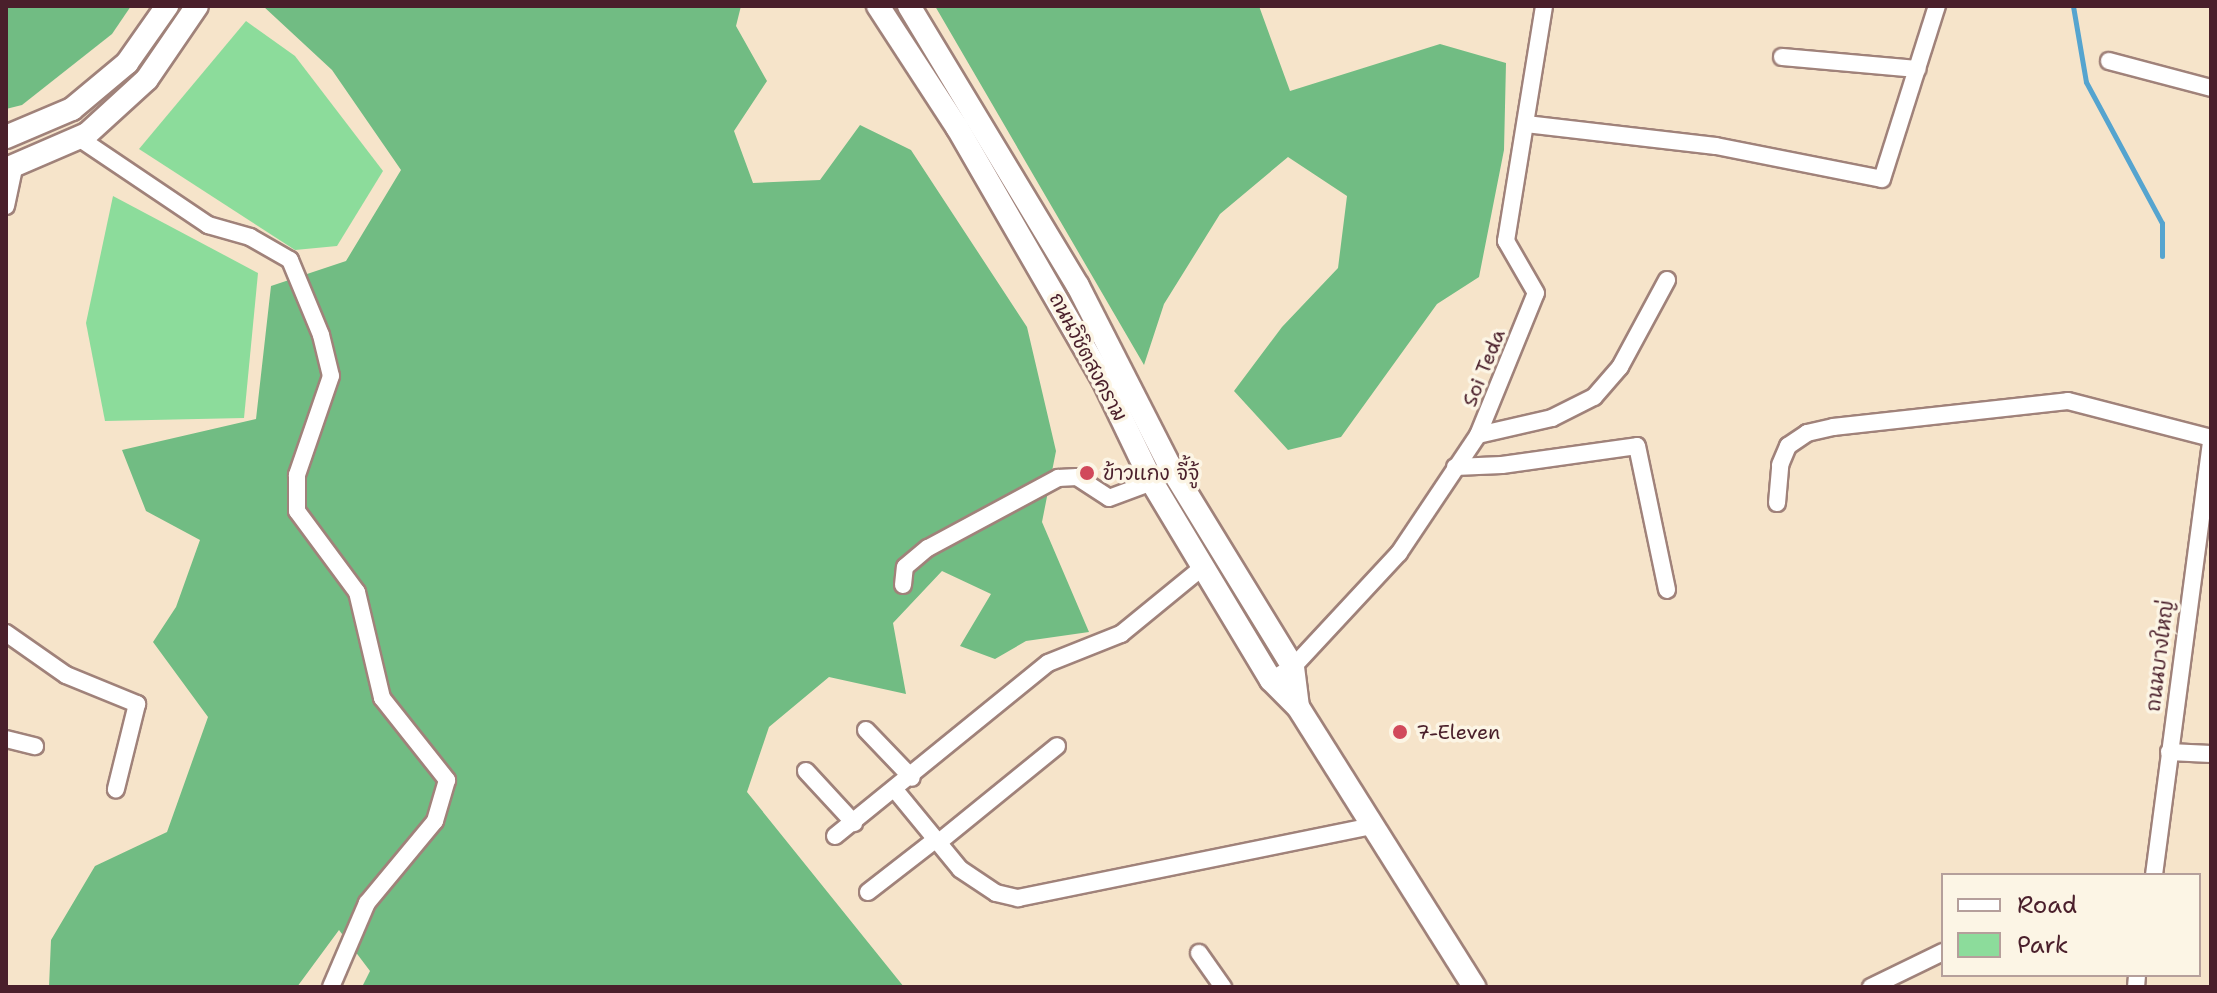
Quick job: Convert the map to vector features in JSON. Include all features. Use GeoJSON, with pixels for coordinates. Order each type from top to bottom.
{"type":"FeatureCollection","features":[{"type":"Feature","properties":{"kind":"main road"},"geometry":{"type":"LineString","coordinates":[[6,137],[72,109],[127,63],[167,6]]}},
{"type":"Feature","properties":{"kind":"main road"},"geometry":{"type":"LineString","coordinates":[[10,168],[79,138],[147,79],[197,6]]}},
{"type":"Feature","properties":{"kind":"main road","name":"ถนนวิชิตสงคราม"},"geometry":{"type":"LineString","coordinates":[[878,6],[957,127],[1048,283],[1152,482],[1271,680],[1298,707],[1474,987]]}},
{"type":"Feature","properties":{"kind":"main road","name":"ถนนวิชิตสงคราม"},"geometry":{"type":"LineString","coordinates":[[909,6],[1078,286],[1168,463],[1293,667],[1298,707]]}},
{"type":"Feature","properties":{"kind":"street","name":"Soi Teda"},"geometry":{"type":"LineString","coordinates":[[1271,680],[1293,667],[1399,553],[1478,435],[1536,293],[1506,241],[1544,6]]}},
{"type":"Feature","properties":{"kind":"street"},"geometry":{"type":"LineString","coordinates":[[1526,124],[1716,146],[1882,179],[1937,6]]}},
{"type":"Feature","properties":{"kind":"street"},"geometry":{"type":"LineString","coordinates":[[1782,57],[1917,69]]}},
{"type":"Feature","properties":{"kind":"street"},"geometry":{"type":"LineString","coordinates":[[2109,61],[2211,88]]}},
{"type":"Feature","properties":{"kind":"street"},"geometry":{"type":"LineString","coordinates":[[79,138],[208,225],[250,237],[290,260],[321,335],[331,376],[297,475],[297,511],[357,592],[382,698],[447,780],[435,821],[367,903],[331,987]]}},
{"type":"Feature","properties":{"kind":"street"},"geometry":{"type":"LineString","coordinates":[[6,206],[10,168]]}},
{"type":"Feature","properties":{"kind":"street"},"geometry":{"type":"LineString","coordinates":[[1478,435],[1552,418],[1594,397],[1620,367],[1667,280]]}},
{"type":"Feature","properties":{"kind":"street"},"geometry":{"type":"LineString","coordinates":[[1777,503],[1780,465],[1788,446],[1807,433],[1833,427],[2068,401],[2211,441]]}},
{"type":"Feature","properties":{"kind":"street","name":"ถนนบางใหญ่"},"geometry":{"type":"LineString","coordinates":[[2154,873],[2211,441]]}},
{"type":"Feature","properties":{"kind":"street"},"geometry":{"type":"LineString","coordinates":[[1455,467],[1637,446],[1667,590]]}},
{"type":"Feature","properties":{"kind":"street"},"geometry":{"type":"LineString","coordinates":[[903,585],[905,567],[928,548],[1058,478],[1077,477],[1109,498],[1152,482]]}},
{"type":"Feature","properties":{"kind":"street"},"geometry":{"type":"LineString","coordinates":[[835,836],[896,791],[1048,663],[1121,634],[1203,567]]}},
{"type":"Feature","properties":{"kind":"street"},"geometry":{"type":"LineString","coordinates":[[6,633],[66,675],[137,704],[116,789]]}},
{"type":"Feature","properties":{"kind":"street"},"geometry":{"type":"LineString","coordinates":[[866,730],[912,778]]}},
{"type":"Feature","properties":{"kind":"street"},"geometry":{"type":"LineString","coordinates":[[6,739],[35,746]]}},
{"type":"Feature","properties":{"kind":"street"},"geometry":{"type":"LineString","coordinates":[[868,892],[1057,746]]}},
{"type":"Feature","properties":{"kind":"street"},"geometry":{"type":"LineString","coordinates":[[2169,752],[2211,754]]}},
{"type":"Feature","properties":{"kind":"street"},"geometry":{"type":"LineString","coordinates":[[806,771],[854,823]]}},
{"type":"Feature","properties":{"kind":"street"},"geometry":{"type":"LineString","coordinates":[[896,791],[960,869],[996,893],[1018,898],[1373,826]]}},
{"type":"Feature","properties":{"kind":"street"},"geometry":{"type":"LineString","coordinates":[[1199,953],[1223,987]]}},
{"type":"Feature","properties":{"kind":"street"},"geometry":{"type":"LineString","coordinates":[[1871,987],[1941,953]]}},
{"type":"Feature","properties":{"kind":"green space"},"geometry":{"type":"Polygon","coordinates":[[[6,6],[131,6],[112,34],[22,105],[6,109],[6,6]]]}},
{"type":"Feature","properties":{"kind":"green space"},"geometry":{"type":"Polygon","coordinates":[[[263,6],[741,6],[736,26],[767,81],[734,131],[753,183],[820,180],[860,125],[911,150],[1027,327],[1056,451],[1042,522],[1089,632],[1026,641],[995,659],[960,646],[991,594],[942,571],[893,623],[906,694],[829,677],[769,727],[747,792],[904,987],[362,987],[370,971],[339,930],[297,987],[49,987],[51,940],[95,866],[167,832],[208,717],[153,642],[176,607],[200,540],[146,511],[122,450],[256,419],[271,286],[346,261],[401,170],[332,70],[263,6]]]}},
{"type":"Feature","properties":{"kind":"green space"},"geometry":{"type":"Polygon","coordinates":[[[935,6],[1259,6],[1290,91],[1440,44],[1506,63],[1504,150],[1479,277],[1437,304],[1341,437],[1288,450],[1234,391],[1282,327],[1338,268],[1347,196],[1288,157],[1220,214],[1164,304],[1144,365],[935,6]]]}},
{"type":"Feature","properties":{"kind":"green space"},"geometry":{"type":"Polygon","coordinates":[[[246,21],[295,56],[383,171],[337,246],[295,250],[139,149],[246,21]]]}},
{"type":"Feature","properties":{"kind":"green space"},"geometry":{"type":"Polygon","coordinates":[[[113,196],[258,273],[244,418],[105,421],[86,323],[113,196]]]}},
{"type":"Feature","properties":{"kind":"waterway"},"geometry":{"type":"LineString","coordinates":[[2073,6],[2086,82],[2162,223],[2162,256]]}},
{"type":"Feature","properties":{"kind":"place","name":"ข้าวแกง จี้จู้"},"geometry":{"type":"Point","coordinates":[1087,473]}},
{"type":"Feature","properties":{"kind":"place","name":"7-Eleven"},"geometry":{"type":"Point","coordinates":[1400,732]}}]}
